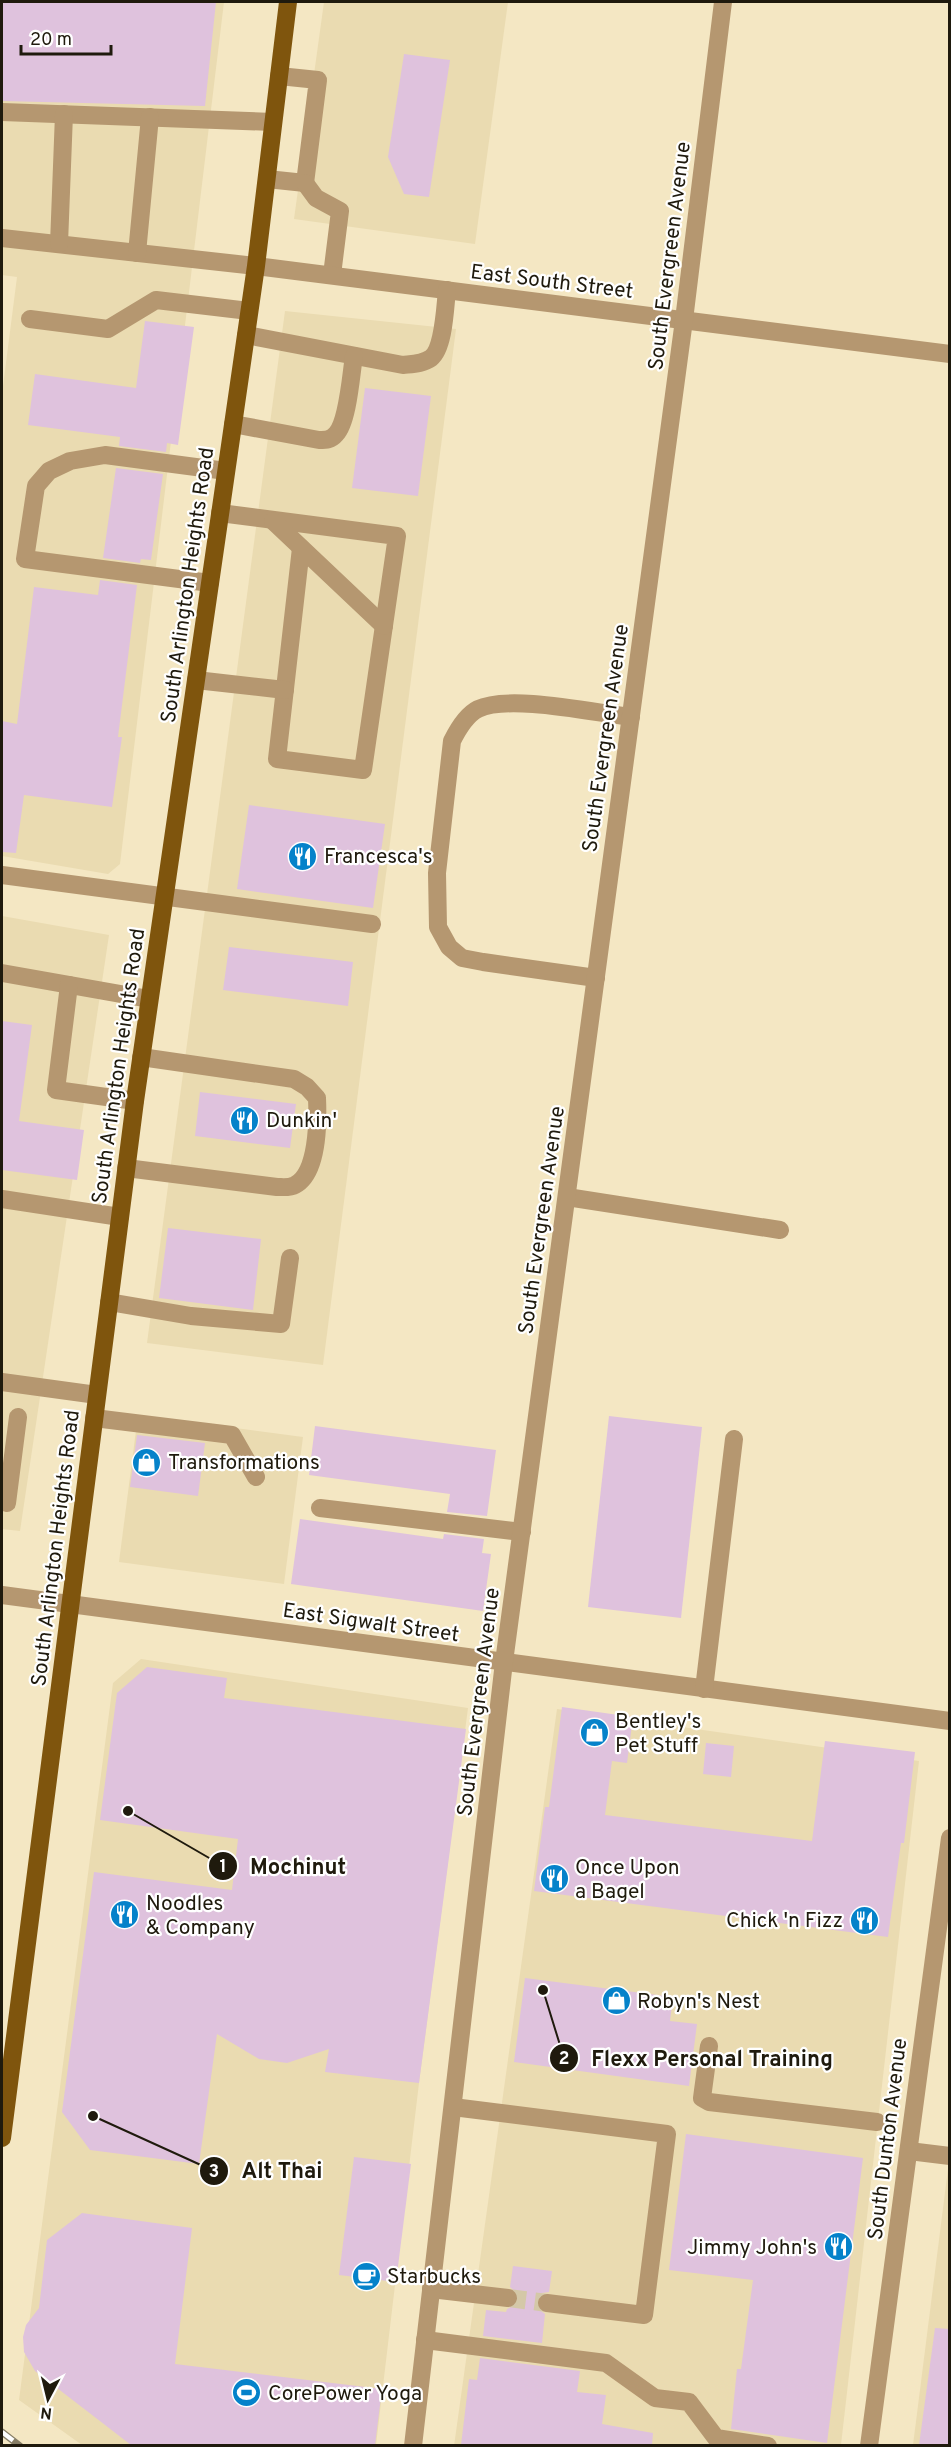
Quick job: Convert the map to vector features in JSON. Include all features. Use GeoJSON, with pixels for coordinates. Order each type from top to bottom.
{"type":"FeatureCollection","features":[{"type":"Feature","properties":{"kind":"main road","name":"South Arlington Heights Road"},"geometry":{"type":"LineString","coordinates":[[2,2138],[126,1168],[256,266],[288,2]]}},
{"type":"Feature","properties":{"kind":"street","name":"South Evergreen Avenue"},"geometry":{"type":"LineString","coordinates":[[413,2445],[504,1662],[684,320],[723,2]]}},
{"type":"Feature","properties":{"kind":"street"},"geometry":{"type":"LineString","coordinates":[[279,76],[318,81],[305,183],[316,198],[340,211],[332,275]]}},
{"type":"Feature","properties":{"kind":"street"},"geometry":{"type":"LineString","coordinates":[[2,112],[273,122]]}},
{"type":"Feature","properties":{"kind":"street"},"geometry":{"type":"LineString","coordinates":[[59,244],[64,114]]}},
{"type":"Feature","properties":{"kind":"street"},"geometry":{"type":"LineString","coordinates":[[137,253],[150,117]]}},
{"type":"Feature","properties":{"kind":"street"},"geometry":{"type":"LineString","coordinates":[[267,179],[305,183]]}},
{"type":"Feature","properties":{"kind":"street","name":"East South Street"},"geometry":{"type":"LineString","coordinates":[[2,238],[332,275],[950,354]]}},
{"type":"Feature","properties":{"kind":"street"},"geometry":{"type":"LineString","coordinates":[[246,335],[403,365],[416,364],[432,357],[440,341],[447,290]]}},
{"type":"Feature","properties":{"kind":"street"},"geometry":{"type":"LineString","coordinates":[[30,320],[108,329],[156,300],[249,311]]}},
{"type":"Feature","properties":{"kind":"street"},"geometry":{"type":"LineString","coordinates":[[233,424],[330,440],[338,433],[343,420],[354,356]]}},
{"type":"Feature","properties":{"kind":"street"},"geometry":{"type":"LineString","coordinates":[[210,583],[25,559],[36,486],[49,471],[70,461],[105,455],[226,471]]}},
{"type":"Feature","properties":{"kind":"street"},"geometry":{"type":"LineString","coordinates":[[220,513],[397,536],[363,770],[277,759],[301,548]]}},
{"type":"Feature","properties":{"kind":"street"},"geometry":{"type":"LineString","coordinates":[[273,521],[384,626]]}},
{"type":"Feature","properties":{"kind":"street"},"geometry":{"type":"LineString","coordinates":[[196,680],[285,690]]}},
{"type":"Feature","properties":{"kind":"street"},"geometry":{"type":"LineString","coordinates":[[596,978],[462,958],[448,947],[438,927],[438,873],[452,741],[460,725],[477,710],[495,703],[526,704],[631,717]]}},
{"type":"Feature","properties":{"kind":"street"},"geometry":{"type":"LineString","coordinates":[[2,875],[372,924]]}},
{"type":"Feature","properties":{"kind":"street"},"geometry":{"type":"LineString","coordinates":[[2,973],[149,999]]}},
{"type":"Feature","properties":{"kind":"street"},"geometry":{"type":"LineString","coordinates":[[69,985],[56,1090],[135,1101]]}},
{"type":"Feature","properties":{"kind":"street"},"geometry":{"type":"LineString","coordinates":[[126,1168],[277,1187],[293,1187],[305,1178],[313,1154],[318,1119],[317,1098],[307,1087],[294,1080],[141,1057]]}},
{"type":"Feature","properties":{"kind":"street"},"geometry":{"type":"LineString","coordinates":[[567,1197],[780,1230]]}},
{"type":"Feature","properties":{"kind":"street"},"geometry":{"type":"LineString","coordinates":[[2,1199],[120,1218]]}},
{"type":"Feature","properties":{"kind":"street"},"geometry":{"type":"LineString","coordinates":[[109,1302],[191,1317],[281,1323],[290,1258]]}},
{"type":"Feature","properties":{"kind":"street"},"geometry":{"type":"LineString","coordinates":[[2,1382],[97,1395]]}},
{"type":"Feature","properties":{"kind":"street"},"geometry":{"type":"LineString","coordinates":[[7,1503],[18,1417]]}},
{"type":"Feature","properties":{"kind":"street"},"geometry":{"type":"LineString","coordinates":[[94,1418],[232,1435],[256,1477]]}},
{"type":"Feature","properties":{"kind":"street"},"geometry":{"type":"LineString","coordinates":[[704,1689],[734,1439]]}},
{"type":"Feature","properties":{"kind":"street"},"geometry":{"type":"LineString","coordinates":[[320,1508],[522,1532]]}},
{"type":"Feature","properties":{"kind":"street","name":"East Sigwalt Street"},"geometry":{"type":"LineString","coordinates":[[2,1595],[950,1721]]}},
{"type":"Feature","properties":{"kind":"street","name":"South Dunton Avenue"},"geometry":{"type":"LineString","coordinates":[[869,2445],[948,1868],[950,1838]]}},
{"type":"Feature","properties":{"kind":"street"},"geometry":{"type":"LineString","coordinates":[[709,2046],[702,2098],[710,2102],[877,2122]]}},
{"type":"Feature","properties":{"kind":"street"},"geometry":{"type":"LineString","coordinates":[[453,2107],[667,2134],[644,2315],[547,2303]]}},
{"type":"Feature","properties":{"kind":"street"},"geometry":{"type":"LineString","coordinates":[[909,2151],[950,2156]]}},
{"type":"Feature","properties":{"kind":"street"},"geometry":{"type":"LineString","coordinates":[[431,2289],[508,2298]]}},
{"type":"Feature","properties":{"kind":"street"},"geometry":{"type":"LineString","coordinates":[[425,2340],[606,2363],[655,2398],[689,2402],[716,2438],[768,2445]]}},
{"type":"Feature","properties":{"kind":"shaded area"},"geometry":{"type":"Polygon","coordinates":[[[2,2],[224,2],[120,864],[108,874],[2,856],[2,394],[17,277],[2,275],[2,2]]]}},
{"type":"Feature","properties":{"kind":"shaded area"},"geometry":{"type":"Polygon","coordinates":[[[324,2],[508,2],[475,244],[294,219],[324,2]]]}},
{"type":"Feature","properties":{"kind":"shaded area"},"geometry":{"type":"Polygon","coordinates":[[[285,311],[456,329],[323,1365],[147,1343],[285,311]]]}},
{"type":"Feature","properties":{"kind":"shaded area"},"geometry":{"type":"Polygon","coordinates":[[[2,916],[109,935],[20,1531],[2,1529],[2,916]]]}},
{"type":"Feature","properties":{"kind":"shaded area"},"geometry":{"type":"Polygon","coordinates":[[[138,1415],[303,1437],[284,1584],[119,1562],[138,1415]]]}},
{"type":"Feature","properties":{"kind":"shaded area"},"geometry":{"type":"Polygon","coordinates":[[[141,1659],[468,1708],[419,2083],[376,2445],[82,2445],[19,2400],[113,1683],[141,1659]]]}},
{"type":"Feature","properties":{"kind":"shaded area"},"geometry":{"type":"Polygon","coordinates":[[[557,1709],[919,1761],[841,2445],[454,2446],[557,1709]]]}},
{"type":"Feature","properties":{"kind":"shaded area"},"geometry":{"type":"Polygon","coordinates":[[[949,2161],[949,2445],[913,2445],[949,2161]]]}},
{"type":"Feature","properties":{"kind":"building"},"geometry":{"type":"Polygon","coordinates":[[[2,2],[216,2],[205,106],[2,101],[2,2]]]}},
{"type":"Feature","properties":{"kind":"building"},"geometry":{"type":"Polygon","coordinates":[[[404,54],[450,60],[429,197],[404,194],[388,157],[404,54]]]}},
{"type":"Feature","properties":{"kind":"building"},"geometry":{"type":"Polygon","coordinates":[[[145,321],[194,327],[178,445],[167,443],[166,452],[119,446],[120,437],[28,425],[35,374],[136,388],[145,321]]]}},
{"type":"Feature","properties":{"kind":"building"},"geometry":{"type":"Polygon","coordinates":[[[365,388],[431,396],[418,496],[352,488],[365,388]]]}},
{"type":"Feature","properties":{"kind":"building"},"geometry":{"type":"Polygon","coordinates":[[[116,468],[163,474],[151,560],[141,559],[140,563],[103,558],[116,468]]]}},
{"type":"Feature","properties":{"kind":"building"},"geometry":{"type":"Polygon","coordinates":[[[100,580],[137,585],[118,737],[122,737],[112,807],[24,795],[16,853],[2,852],[2,721],[17,724],[34,587],[98,595],[100,580]]]}},
{"type":"Feature","properties":{"kind":"building"},"geometry":{"type":"Polygon","coordinates":[[[249,805],[385,824],[373,908],[237,889],[249,805]]]}},
{"type":"Feature","properties":{"kind":"building"},"geometry":{"type":"Polygon","coordinates":[[[229,947],[353,962],[348,1006],[223,990],[229,947]]]}},
{"type":"Feature","properties":{"kind":"building"},"geometry":{"type":"Polygon","coordinates":[[[2,1021],[32,1025],[19,1121],[84,1130],[77,1180],[2,1170],[2,1021]]]}},
{"type":"Feature","properties":{"kind":"building","name":"Dunkin'"},"geometry":{"type":"Polygon","coordinates":[[[200,1092],[296,1104],[290,1148],[195,1136],[200,1092]]]}},
{"type":"Feature","properties":{"kind":"building"},"geometry":{"type":"Polygon","coordinates":[[[168,1228],[261,1239],[253,1310],[159,1298],[168,1228]]]}},
{"type":"Feature","properties":{"kind":"building"},"geometry":{"type":"Polygon","coordinates":[[[609,1416],[702,1427],[681,1618],[588,1607],[609,1416]]]}},
{"type":"Feature","properties":{"kind":"building"},"geometry":{"type":"Polygon","coordinates":[[[315,1426],[496,1450],[487,1516],[447,1512],[450,1494],[309,1475],[315,1426]]]}},
{"type":"Feature","properties":{"kind":"building"},"geometry":{"type":"Polygon","coordinates":[[[137,1435],[205,1443],[198,1496],[130,1487],[137,1435]]]}},
{"type":"Feature","properties":{"kind":"building"},"geometry":{"type":"Polygon","coordinates":[[[300,1519],[443,1539],[444,1534],[484,1539],[482,1553],[491,1554],[483,1611],[291,1584],[300,1519]]]}},
{"type":"Feature","properties":{"kind":"building"},"geometry":{"type":"Polygon","coordinates":[[[147,1667],[227,1678],[224,1698],[466,1729],[419,2083],[325,2072],[329,2049],[287,2063],[259,2059],[217,2034],[199,2164],[90,2150],[62,2112],[94,1872],[232,1890],[238,1839],[100,1820],[117,1693],[147,1667]]]}},
{"type":"Feature","properties":{"kind":"building"},"geometry":{"type":"Polygon","coordinates":[[[562,1707],[633,1717],[627,1763],[612,1761],[605,1815],[812,1841],[825,1741],[915,1752],[904,1843],[901,1843],[888,1937],[534,1891],[545,1807],[549,1807],[562,1707]]]}},
{"type":"Feature","properties":{"kind":"building"},"geometry":{"type":"Polygon","coordinates":[[[706,1743],[734,1746],[731,1777],[703,1774],[706,1743]]]}},
{"type":"Feature","properties":{"kind":"building"},"geometry":{"type":"Polygon","coordinates":[[[525,1978],[673,1997],[670,2021],[697,2024],[689,2086],[514,2062],[525,1978]]]}},
{"type":"Feature","properties":{"kind":"building"},"geometry":{"type":"Polygon","coordinates":[[[686,2134],[863,2158],[827,2443],[731,2429],[737,2369],[741,2369],[753,2280],[669,2270],[686,2134]]]}},
{"type":"Feature","properties":{"kind":"building"},"geometry":{"type":"Polygon","coordinates":[[[354,2157],[411,2164],[396,2282],[339,2275],[354,2157]]]}},
{"type":"Feature","properties":{"kind":"building"},"geometry":{"type":"Polygon","coordinates":[[[82,2213],[192,2228],[175,2364],[382,2389],[375,2445],[131,2445],[35,2371],[24,2352],[23,2337],[26,2325],[39,2308],[47,2240],[82,2213]]]}},
{"type":"Feature","properties":{"kind":"building"},"geometry":{"type":"Polygon","coordinates":[[[513,2266],[552,2271],[549,2292],[542,2293],[536,2301],[537,2308],[545,2314],[542,2343],[483,2336],[486,2310],[506,2312],[507,2309],[517,2304],[518,2294],[510,2287],[513,2266]]]}},
{"type":"Feature","properties":{"kind":"building"},"geometry":{"type":"Polygon","coordinates":[[[935,2328],[950,2329],[950,2445],[919,2445],[935,2328]]]}},
{"type":"Feature","properties":{"kind":"building"},"geometry":{"type":"Polygon","coordinates":[[[480,2358],[580,2371],[577,2392],[606,2395],[602,2424],[653,2433],[652,2445],[461,2445],[469,2379],[477,2380],[480,2358]]]}},
{"type":"Feature","properties":{"kind":"tunnel"},"geometry":{"type":"LineString","coordinates":[[508,2298],[547,2303]]}},
{"type":"Feature","properties":{"kind":"railway"},"geometry":{"type":"LineString","coordinates":[[2,2432],[20,2446]]}},
{"type":"Feature","properties":{"kind":"place","name":"Francesca's"},"geometry":{"type":"Point","coordinates":[303,856]}},
{"type":"Feature","properties":{"kind":"place","name":"Dunkin'"},"geometry":{"type":"Point","coordinates":[245,1120]}},
{"type":"Feature","properties":{"kind":"place","name":"Transformations"},"geometry":{"type":"Point","coordinates":[147,1462]}},
{"type":"Feature","properties":{"kind":"place","name":"Bentley's Pet Stuff"},"geometry":{"type":"Point","coordinates":[594,1733]}},
{"type":"Feature","properties":{"kind":"place","name":"Mochinut"},"geometry":{"type":"Point","coordinates":[128,1811]}},
{"type":"Feature","properties":{"kind":"place","name":"Once Upon a Bagel"},"geometry":{"type":"Point","coordinates":[554,1879]}},
{"type":"Feature","properties":{"kind":"place","name":"Noodles & Company"},"geometry":{"type":"Point","coordinates":[125,1915]}},
{"type":"Feature","properties":{"kind":"place","name":"Chick 'n Fizz"},"geometry":{"type":"Point","coordinates":[864,1920]}},
{"type":"Feature","properties":{"kind":"place","name":"Flexx Personal Training"},"geometry":{"type":"Point","coordinates":[543,1990]}},
{"type":"Feature","properties":{"kind":"place","name":"Robyn's Nest"},"geometry":{"type":"Point","coordinates":[616,2001]}},
{"type":"Feature","properties":{"kind":"place","name":"Alt Thai"},"geometry":{"type":"Point","coordinates":[93,2116]}},
{"type":"Feature","properties":{"kind":"place","name":"Jimmy John's"},"geometry":{"type":"Point","coordinates":[838,2247]}},
{"type":"Feature","properties":{"kind":"place","name":"Starbucks"},"geometry":{"type":"Point","coordinates":[366,2276]}},
{"type":"Feature","properties":{"kind":"place","name":"CorePower Yoga"},"geometry":{"type":"Point","coordinates":[247,2393]}}]}
